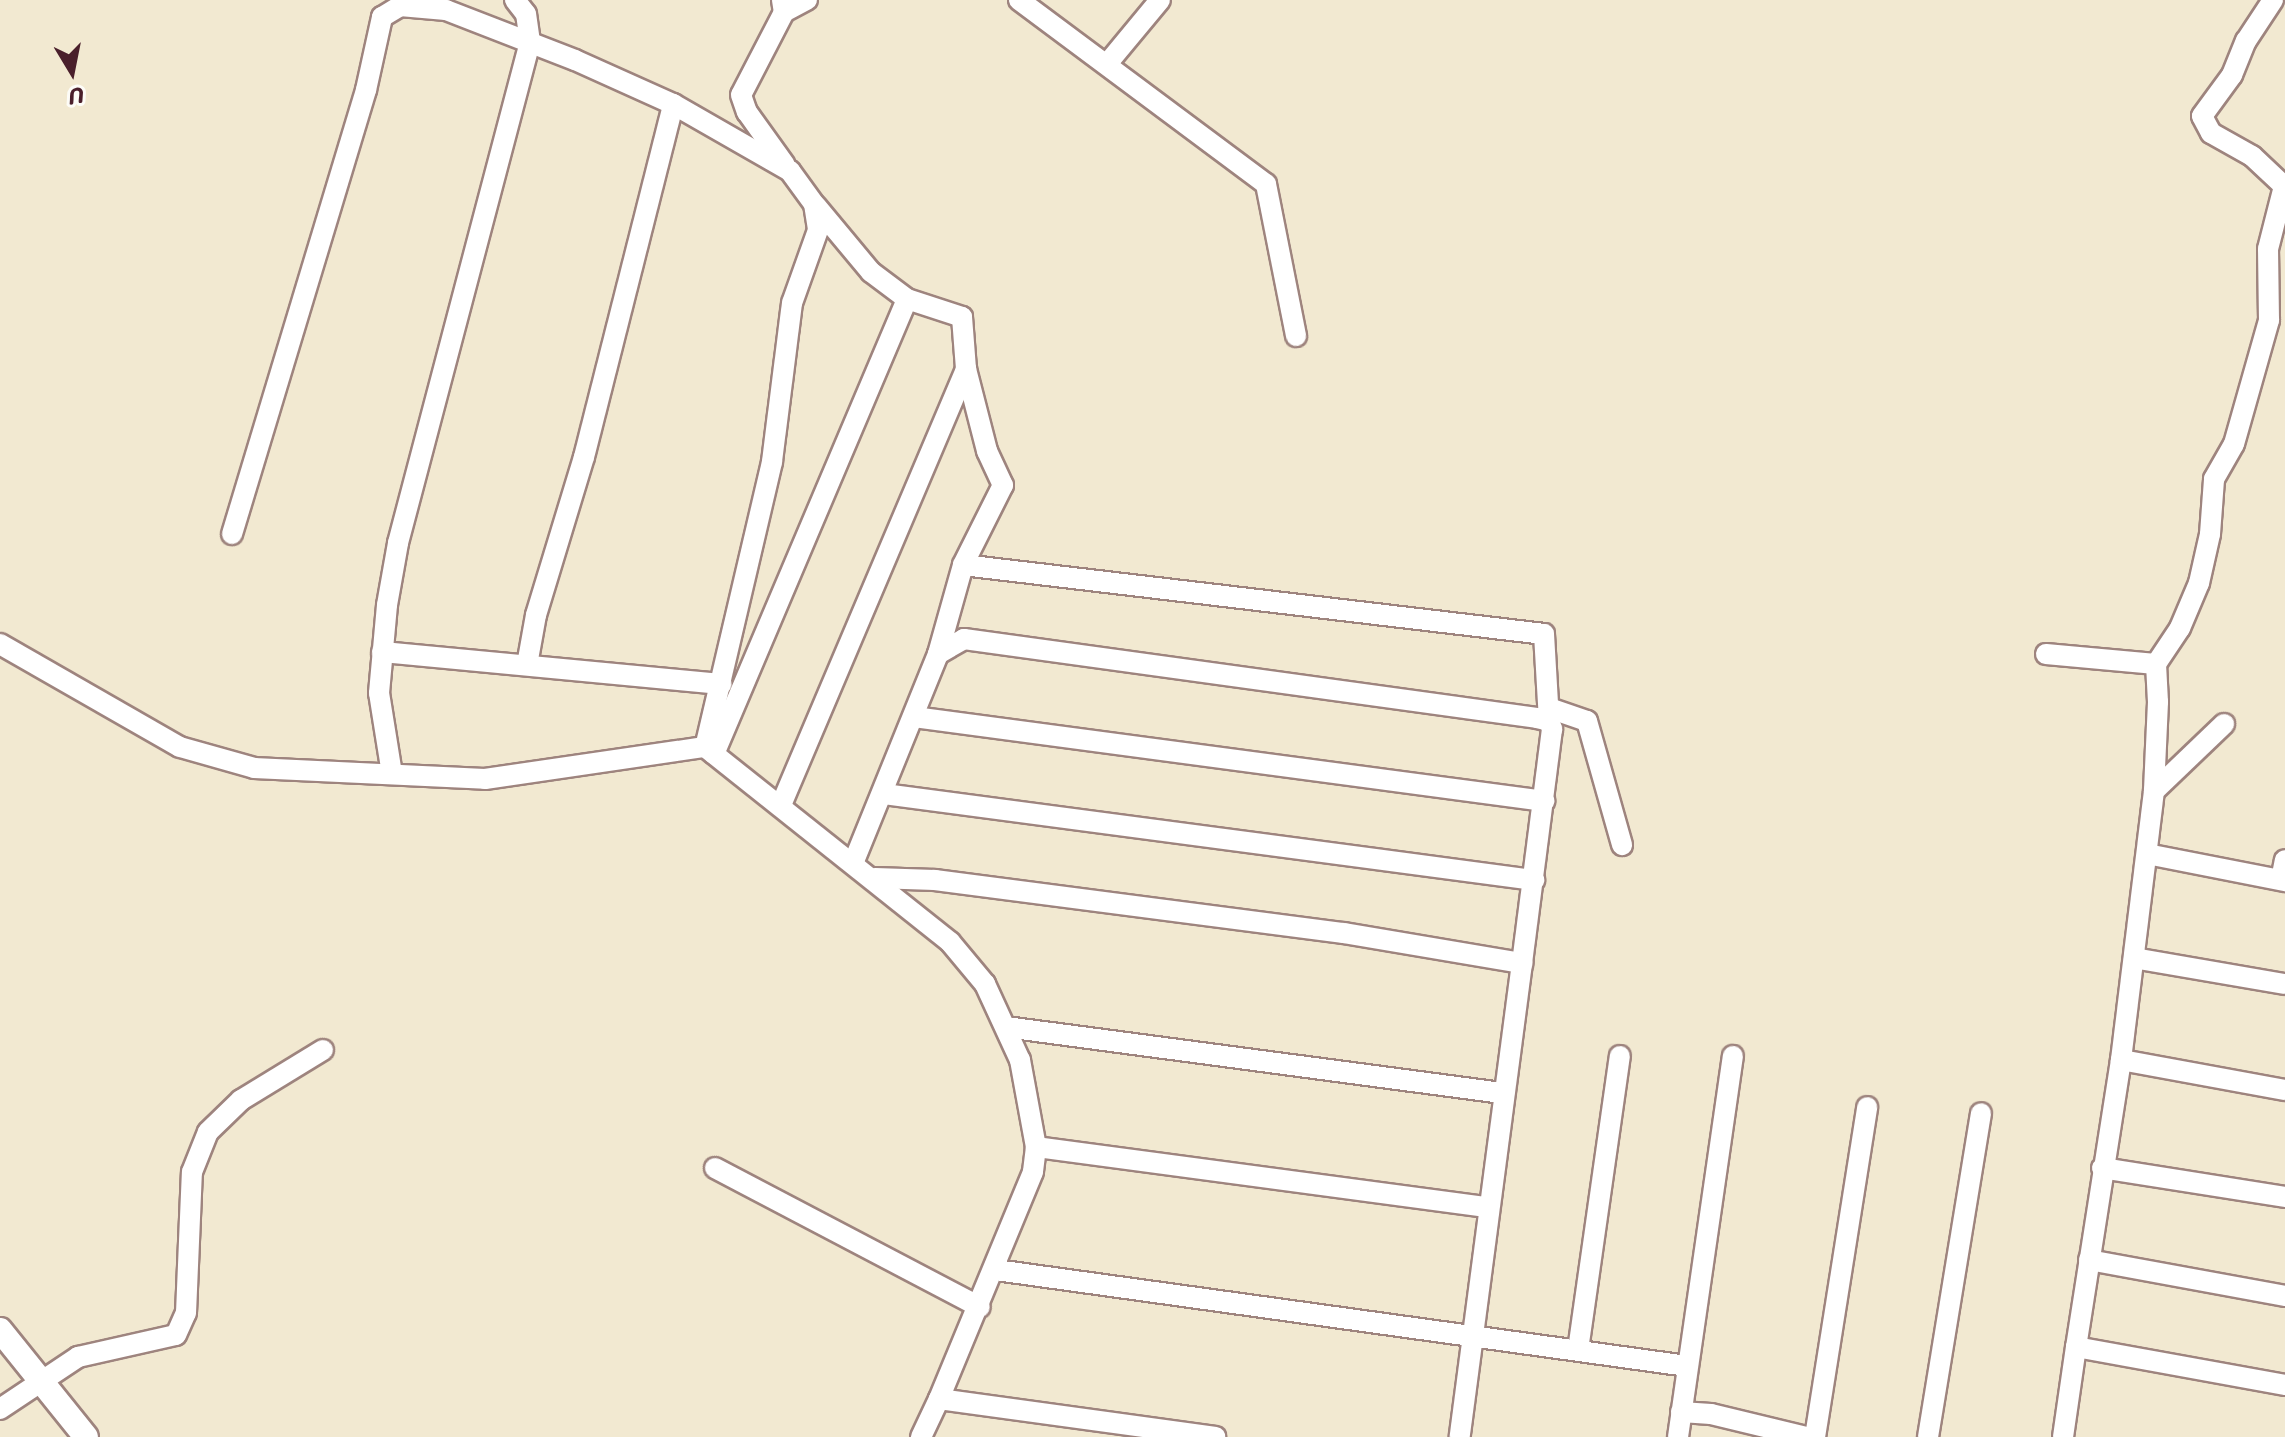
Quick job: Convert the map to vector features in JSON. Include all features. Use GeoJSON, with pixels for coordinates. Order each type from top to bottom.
{"type":"FeatureCollection","features":[{"type":"Feature","properties":{"kind":"street"},"geometry":{"type":"LineString","coordinates":[[392,774],[379,693],[398,543],[530,42],[526,14],[515,0]]}},
{"type":"Feature","properties":{"kind":"street"},"geometry":{"type":"LineString","coordinates":[[807,0],[783,6],[741,95],[747,112],[814,204],[871,272],[907,299],[962,317],[966,369],[987,451],[1003,485],[963,565],[938,654],[884,794],[854,861]]}},
{"type":"Feature","properties":{"kind":"street"},"geometry":{"type":"LineString","coordinates":[[1019,0],[1107,64],[1233,164],[1266,184],[1296,336]]}},
{"type":"Feature","properties":{"kind":"street"},"geometry":{"type":"LineString","coordinates":[[1107,64],[1160,0]]}},
{"type":"Feature","properties":{"kind":"street"},"geometry":{"type":"LineString","coordinates":[[2063,1437],[2121,1060],[2147,854],[2154,791],[2156,664],[2180,628],[2199,583],[2210,534],[2214,479],[2234,444],[2269,320],[2268,249],[2284,186],[2252,156],[2211,133],[2202,116],[2232,75],[2246,41],[2273,0]]}},
{"type":"Feature","properties":{"kind":"street"},"geometry":{"type":"LineString","coordinates":[[232,534],[366,90],[382,17],[400,6],[446,10],[530,42],[673,104],[790,171]]}},
{"type":"Feature","properties":{"kind":"street"},"geometry":{"type":"LineString","coordinates":[[527,665],[536,615],[584,457],[673,104]]}},
{"type":"Feature","properties":{"kind":"street"},"geometry":{"type":"LineString","coordinates":[[710,751],[721,684],[772,462],[792,303],[818,230],[814,204]]}},
{"type":"Feature","properties":{"kind":"street"},"geometry":{"type":"LineString","coordinates":[[710,751],[907,299]]}},
{"type":"Feature","properties":{"kind":"street"},"geometry":{"type":"LineString","coordinates":[[781,805],[966,369]]}},
{"type":"Feature","properties":{"kind":"street"},"geometry":{"type":"LineString","coordinates":[[963,565],[1544,634],[1549,715],[1544,801],[1502,1093],[1460,1437]]}},
{"type":"Feature","properties":{"kind":"street"},"geometry":{"type":"LineString","coordinates":[[938,654],[964,639],[1587,721],[1622,845]]}},
{"type":"Feature","properties":{"kind":"street"},"geometry":{"type":"LineString","coordinates":[[0,644],[100,706],[192,752],[254,768],[496,778],[710,751],[854,861],[950,942],[985,984],[1020,1060],[1036,1147],[1033,1172],[996,1270],[921,1437]]}},
{"type":"Feature","properties":{"kind":"street"},"geometry":{"type":"LineString","coordinates":[[382,652],[721,684]]}},
{"type":"Feature","properties":{"kind":"street"},"geometry":{"type":"LineString","coordinates":[[2046,654],[2156,664]]}},
{"type":"Feature","properties":{"kind":"street"},"geometry":{"type":"LineString","coordinates":[[914,717],[1544,801]]}},
{"type":"Feature","properties":{"kind":"street"},"geometry":{"type":"LineString","coordinates":[[2154,791],[2224,724]]}},
{"type":"Feature","properties":{"kind":"street"},"geometry":{"type":"LineString","coordinates":[[884,794],[1534,880]]}},
{"type":"Feature","properties":{"kind":"street"},"geometry":{"type":"LineString","coordinates":[[2147,854],[2284,874]]}},
{"type":"Feature","properties":{"kind":"street"},"geometry":{"type":"LineString","coordinates":[[875,878],[935,880],[1344,933],[1522,963]]}},
{"type":"Feature","properties":{"kind":"street"},"geometry":{"type":"LineString","coordinates":[[2134,958],[2285,984]]}},
{"type":"Feature","properties":{"kind":"street"},"geometry":{"type":"LineString","coordinates":[[1006,1027],[1502,1093]]}},
{"type":"Feature","properties":{"kind":"street"},"geometry":{"type":"LineString","coordinates":[[0,1409],[40,1378],[78,1357],[176,1335],[186,1313],[192,1172],[208,1132],[241,1100],[323,1050]]}},
{"type":"Feature","properties":{"kind":"street"},"geometry":{"type":"LineString","coordinates":[[1578,1350],[1620,1056]]}},
{"type":"Feature","properties":{"kind":"street"},"geometry":{"type":"LineString","coordinates":[[1678,1437],[1733,1056]]}},
{"type":"Feature","properties":{"kind":"street"},"geometry":{"type":"LineString","coordinates":[[2121,1060],[2285,1090]]}},
{"type":"Feature","properties":{"kind":"street"},"geometry":{"type":"LineString","coordinates":[[1815,1437],[1867,1107]]}},
{"type":"Feature","properties":{"kind":"street"},"geometry":{"type":"LineString","coordinates":[[1928,1437],[1981,1113]]}},
{"type":"Feature","properties":{"kind":"street"},"geometry":{"type":"LineString","coordinates":[[1036,1147],[1488,1207]]}},
{"type":"Feature","properties":{"kind":"street"},"geometry":{"type":"LineString","coordinates":[[715,1168],[980,1307]]}},
{"type":"Feature","properties":{"kind":"street"},"geometry":{"type":"LineString","coordinates":[[2102,1168],[2285,1197]]}},
{"type":"Feature","properties":{"kind":"street"},"geometry":{"type":"LineString","coordinates":[[2089,1260],[2285,1296]]}},
{"type":"Feature","properties":{"kind":"street"},"geometry":{"type":"LineString","coordinates":[[996,1270],[1687,1366]]}},
{"type":"Feature","properties":{"kind":"street"},"geometry":{"type":"LineString","coordinates":[[0,1330],[86,1437]]}},
{"type":"Feature","properties":{"kind":"street"},"geometry":{"type":"LineString","coordinates":[[2076,1347],[2285,1385]]}},
{"type":"Feature","properties":{"kind":"street"},"geometry":{"type":"LineString","coordinates":[[939,1399],[1215,1437]]}},
{"type":"Feature","properties":{"kind":"street"},"geometry":{"type":"LineString","coordinates":[[1681,1412],[1711,1414],[1806,1437]]}}]}
